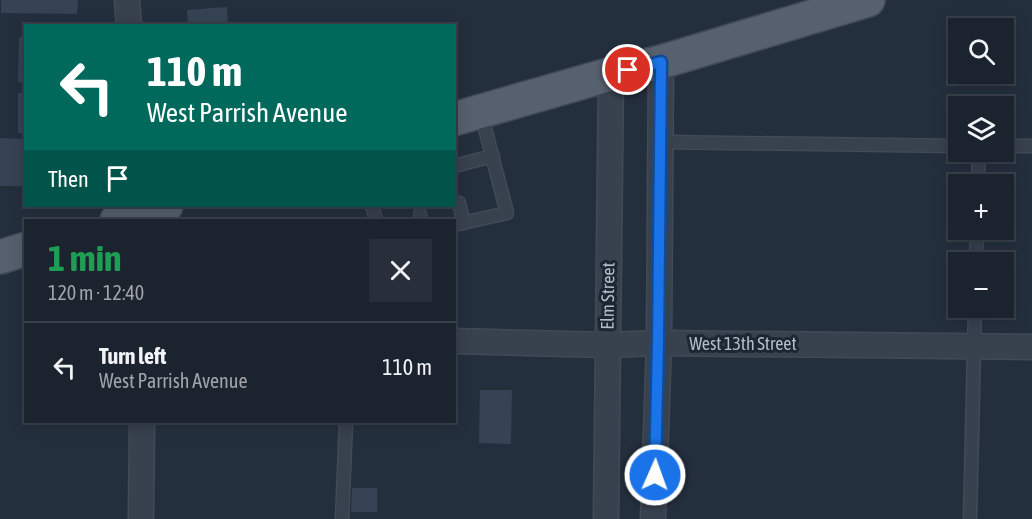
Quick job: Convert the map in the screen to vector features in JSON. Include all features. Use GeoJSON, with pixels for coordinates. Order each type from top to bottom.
{"type":"FeatureCollection","features":[{"type":"Feature","properties":{"kind":"main road"},"geometry":{"type":"LineString","coordinates":[[467,115],[661,62],[868,0]]}},
{"type":"Feature","properties":{"kind":"main road"},"geometry":{"type":"LineString","coordinates":[[0,257],[24,250]]}},
{"type":"Feature","properties":{"kind":"street"},"geometry":{"type":"LineString","coordinates":[[127,0],[129,24]]}},
{"type":"Feature","properties":{"kind":"street"},"geometry":{"type":"LineString","coordinates":[[653,519],[658,343],[661,62]]}},
{"type":"Feature","properties":{"kind":"street","name":"Elm Street"},"geometry":{"type":"LineString","coordinates":[[606,519],[611,74]]}},
{"type":"Feature","properties":{"kind":"street","name":"West 13th Street"},"geometry":{"type":"LineString","coordinates":[[456,341],[607,345],[658,343],[1032,347]]}},
{"type":"Feature","properties":{"kind":"street"},"geometry":{"type":"LineString","coordinates":[[141,423],[141,519]]}},
{"type":"Feature","properties":{"kind":"lane"},"geometry":{"type":"LineString","coordinates":[[459,203],[459,224],[507,213],[493,156],[467,115]]}},
{"type":"Feature","properties":{"kind":"lane"},"geometry":{"type":"LineString","coordinates":[[660,141],[948,146]]}},
{"type":"Feature","properties":{"kind":"lane"},"geometry":{"type":"LineString","coordinates":[[1014,146],[1032,146]]}},
{"type":"Feature","properties":{"kind":"lane"},"geometry":{"type":"LineString","coordinates":[[456,165],[493,156]]}},
{"type":"Feature","properties":{"kind":"lane"},"geometry":{"type":"LineString","coordinates":[[970,519],[975,318]]}},
{"type":"Feature","properties":{"kind":"lane"},"geometry":{"type":"LineString","coordinates":[[342,519],[346,423]]}},
{"type":"Feature","properties":{"kind":"building"},"geometry":{"type":"Polygon","coordinates":[[[1,0],[78,0],[77,14],[1,13],[1,0]]]}},
{"type":"Feature","properties":{"kind":"building"},"geometry":{"type":"Polygon","coordinates":[[[227,7],[228,24],[188,24],[187,10],[227,7]]]}},
{"type":"Feature","properties":{"kind":"building"},"geometry":{"type":"Polygon","coordinates":[[[19,37],[24,37],[24,83],[18,82],[19,37]]]}},
{"type":"Feature","properties":{"kind":"building"},"geometry":{"type":"Polygon","coordinates":[[[18,93],[24,93],[24,133],[18,133],[18,93]]]}},
{"type":"Feature","properties":{"kind":"building"},"geometry":{"type":"Polygon","coordinates":[[[0,138],[24,139],[24,186],[0,186],[0,138]]]}},
{"type":"Feature","properties":{"kind":"building"},"geometry":{"type":"Polygon","coordinates":[[[480,390],[512,390],[511,444],[479,443],[480,390]]]}},
{"type":"Feature","properties":{"kind":"building"},"geometry":{"type":"Polygon","coordinates":[[[352,488],[377,488],[377,512],[351,512],[352,488]]]}},
{"type":"Feature","properties":{"kind":"route"},"geometry":{"type":"LineString","coordinates":[[628,70],[661,62],[655,475]]}}]}
